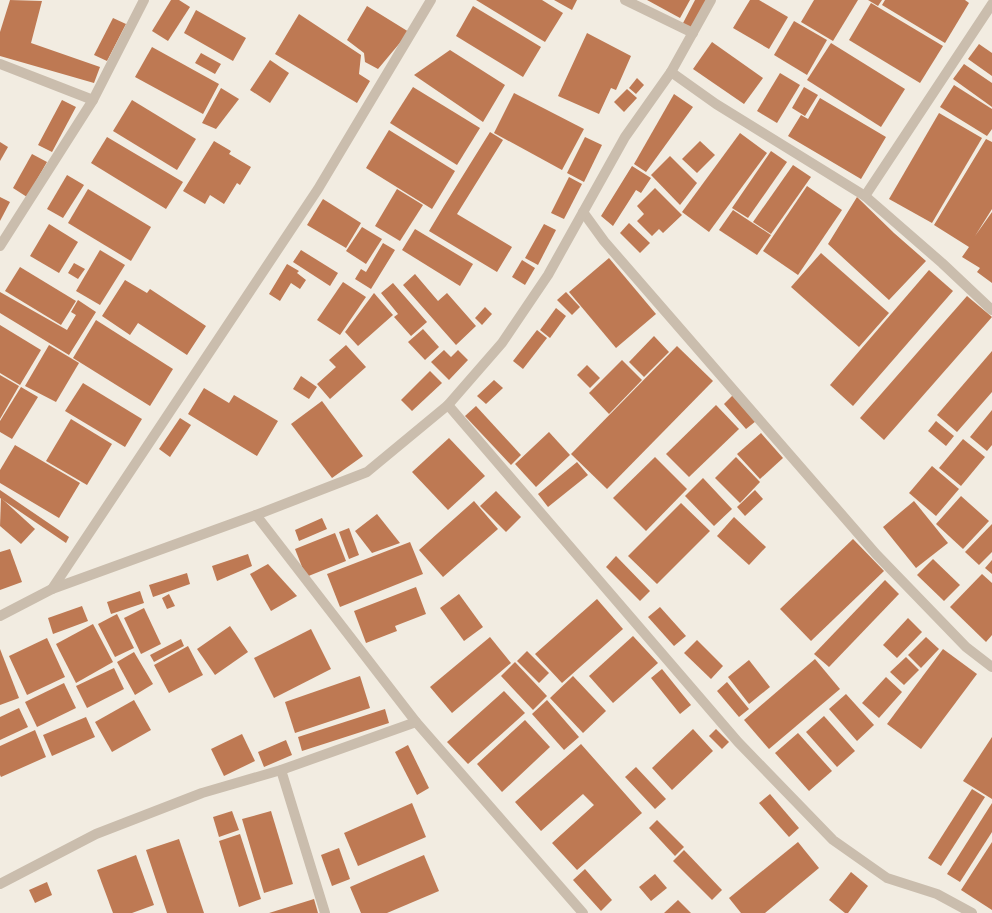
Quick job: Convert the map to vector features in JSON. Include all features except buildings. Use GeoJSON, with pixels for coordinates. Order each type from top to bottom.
{"type":"FeatureCollection","features":[{"type":"Feature","properties":{"kind":"street"},"geometry":{"type":"LineString","coordinates":[[0,246],[92,100],[144,0]]}},
{"type":"Feature","properties":{"kind":"street"},"geometry":{"type":"LineString","coordinates":[[52,589],[318,189],[431,0]]}},
{"type":"Feature","properties":{"kind":"street"},"geometry":{"type":"LineString","coordinates":[[625,0],[693,33]]}},
{"type":"Feature","properties":{"kind":"street"},"geometry":{"type":"LineString","coordinates":[[0,616],[52,589],[256,515],[366,472],[448,405],[502,343],[548,275],[625,137],[671,72],[711,0]]}},
{"type":"Feature","properties":{"kind":"street"},"geometry":{"type":"LineString","coordinates":[[865,196],[992,4]]}},
{"type":"Feature","properties":{"kind":"street"},"geometry":{"type":"LineString","coordinates":[[0,64],[92,100]]}},
{"type":"Feature","properties":{"kind":"street"},"geometry":{"type":"LineString","coordinates":[[671,72],[716,104],[865,196],[942,263],[992,310]]}},
{"type":"Feature","properties":{"kind":"street"},"geometry":{"type":"LineString","coordinates":[[583,212],[604,241],[876,554],[966,647],[992,667]]}},
{"type":"Feature","properties":{"kind":"street"},"geometry":{"type":"LineString","coordinates":[[448,405],[738,742],[833,840],[887,878],[937,894],[972,913]]}},
{"type":"Feature","properties":{"kind":"street"},"geometry":{"type":"LineString","coordinates":[[256,515],[416,722],[583,913]]}},
{"type":"Feature","properties":{"kind":"street"},"geometry":{"type":"LineString","coordinates":[[0,884],[96,834],[202,793],[282,770],[416,722]]}},
{"type":"Feature","properties":{"kind":"street"},"geometry":{"type":"LineString","coordinates":[[282,770],[325,913]]}}]}
